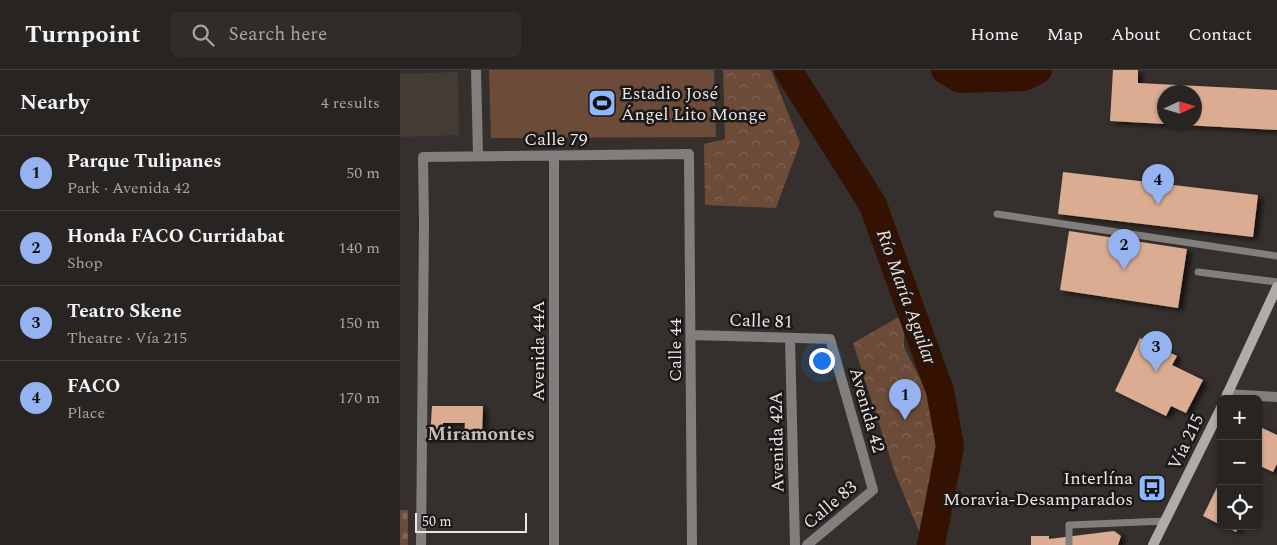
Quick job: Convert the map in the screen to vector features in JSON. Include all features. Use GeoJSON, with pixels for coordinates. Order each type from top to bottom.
{"type":"FeatureCollection","features":[{"type":"Feature","properties":{"kind":"main road"},"geometry":{"type":"LineString","coordinates":[[1227,395],[1277,287]]}},
{"type":"Feature","properties":{"kind":"main road","name":"Vía 215"},"geometry":{"type":"LineString","coordinates":[[1153,545],[1217,416]]}},
{"type":"Feature","properties":{"kind":"street"},"geometry":{"type":"LineString","coordinates":[[476,70],[478,155]]}},
{"type":"Feature","properties":{"kind":"street","name":"Calle 79"},"geometry":{"type":"LineString","coordinates":[[421,545],[423,156],[689,154]]}},
{"type":"Feature","properties":{"kind":"street","name":"Calle 44"},"geometry":{"type":"LineString","coordinates":[[689,154],[692,335],[692,545]]}},
{"type":"Feature","properties":{"kind":"street","name":"Avenida 44A"},"geometry":{"type":"LineString","coordinates":[[554,156],[554,545]]}},
{"type":"Feature","properties":{"kind":"street","name":"Calle 81"},"geometry":{"type":"LineString","coordinates":[[692,335],[830,339]]}},
{"type":"Feature","properties":{"kind":"street","name":"Avenida 42A"},"geometry":{"type":"LineString","coordinates":[[790,338],[795,545]]}},
{"type":"Feature","properties":{"kind":"street","name":"Avenida 42"},"geometry":{"type":"LineString","coordinates":[[830,339],[873,490]]}},
{"type":"Feature","properties":{"kind":"street"},"geometry":{"type":"LineString","coordinates":[[1262,397],[1277,397]]}},
{"type":"Feature","properties":{"kind":"street","name":"Calle 83"},"geometry":{"type":"LineString","coordinates":[[807,545],[873,490]]}},
{"type":"Feature","properties":{"kind":"lane"},"geometry":{"type":"LineString","coordinates":[[997,214],[1277,256]]}},
{"type":"Feature","properties":{"kind":"lane"},"geometry":{"type":"LineString","coordinates":[[1198,272],[1277,282]]}},
{"type":"Feature","properties":{"kind":"lane"},"geometry":{"type":"LineString","coordinates":[[1069,545],[1069,525],[1166,521]]}},
{"type":"Feature","properties":{"kind":"shaded area"},"geometry":{"type":"Polygon","coordinates":[[[458,72],[459,135],[400,137],[400,74],[458,72]]]}},
{"type":"Feature","properties":{"kind":"green space","name":"Estadio José Ángel Lito Monge"},"geometry":{"type":"Polygon","coordinates":[[[489,70],[714,70],[716,137],[491,138],[489,70]]]}},
{"type":"Feature","properties":{"kind":"green space"},"geometry":{"type":"Polygon","coordinates":[[[723,70],[771,70],[800,143],[776,208],[705,205],[704,144],[725,139],[723,70]]]}},
{"type":"Feature","properties":{"kind":"green space"},"geometry":{"type":"Polygon","coordinates":[[[904,314],[904,347],[927,393],[936,446],[920,534],[895,473],[853,343],[904,314]]]}},
{"type":"Feature","properties":{"kind":"green space"},"geometry":{"type":"Polygon","coordinates":[[[400,510],[408,510],[408,545],[400,545],[400,510]]]}},
{"type":"Feature","properties":{"kind":"building"},"geometry":{"type":"Polygon","coordinates":[[[1113,70],[1138,70],[1138,83],[1178,85],[1157,85],[1157,124],[1110,121],[1113,70]]]}},
{"type":"Feature","properties":{"kind":"building"},"geometry":{"type":"Polygon","coordinates":[[[1202,86],[1277,90],[1277,130],[1202,126],[1202,86]]]}},
{"type":"Feature","properties":{"kind":"building"},"geometry":{"type":"Polygon","coordinates":[[[1063,172],[1258,195],[1253,237],[1058,214],[1063,172]]]}},
{"type":"Feature","properties":{"kind":"building"},"geometry":{"type":"Polygon","coordinates":[[[1069,231],[1187,249],[1178,308],[1060,290],[1069,231]]]}},
{"type":"Feature","properties":{"kind":"building"},"geometry":{"type":"Polygon","coordinates":[[[1140,338],[1177,356],[1172,365],[1203,380],[1186,413],[1171,406],[1166,416],[1115,391],[1140,338]]]}},
{"type":"Feature","properties":{"kind":"building"},"geometry":{"type":"Polygon","coordinates":[[[432,406],[483,406],[482,434],[464,435],[465,423],[443,423],[443,437],[430,439],[432,406]]]}},
{"type":"Feature","properties":{"kind":"building"},"geometry":{"type":"Polygon","coordinates":[[[1262,428],[1277,435],[1277,464],[1273,472],[1262,467],[1262,428]]]}},
{"type":"Feature","properties":{"kind":"building"},"geometry":{"type":"Polygon","coordinates":[[[1217,487],[1217,523],[1203,516],[1217,487]]]}},
{"type":"Feature","properties":{"kind":"building"},"geometry":{"type":"Polygon","coordinates":[[[1114,531],[1121,536],[1118,545],[1031,545],[1031,536],[1049,536],[1049,539],[1114,531]]]}},
{"type":"Feature","properties":{"kind":"waterway","name":"Río María Aguilar"},"geometry":{"type":"LineString","coordinates":[[788,70],[873,205],[940,391],[950,446],[931,545]]}},
{"type":"Feature","properties":{"kind":"waterway","name":"Río María Aguilar"},"geometry":{"type":"LineString","coordinates":[[945,70],[960,79],[1024,77],[1038,70]]}},
{"type":"Feature","properties":{"kind":"place","name":"Estadio José Ángel Lito Monge"},"geometry":{"type":"Point","coordinates":[602,103]}},
{"type":"Feature","properties":{"kind":"place","name":"FACO"},"geometry":{"type":"Point","coordinates":[1158,205]}},
{"type":"Feature","properties":{"kind":"place","name":"Honda FACO Curridabat"},"geometry":{"type":"Point","coordinates":[1124,270]}},
{"type":"Feature","properties":{"kind":"place","name":"Teatro Skene"},"geometry":{"type":"Point","coordinates":[1156,372]}},
{"type":"Feature","properties":{"kind":"place","name":"Parque Tulipanes"},"geometry":{"type":"Point","coordinates":[905,420]}},
{"type":"Feature","properties":{"kind":"place","name":"Interlína Moravia-Desamparados"},"geometry":{"type":"Point","coordinates":[1152,488]}},
{"type":"Feature","properties":{"kind":"district","name":"Miramontes"},"geometry":{"type":"Point","coordinates":[481,434]}}]}
